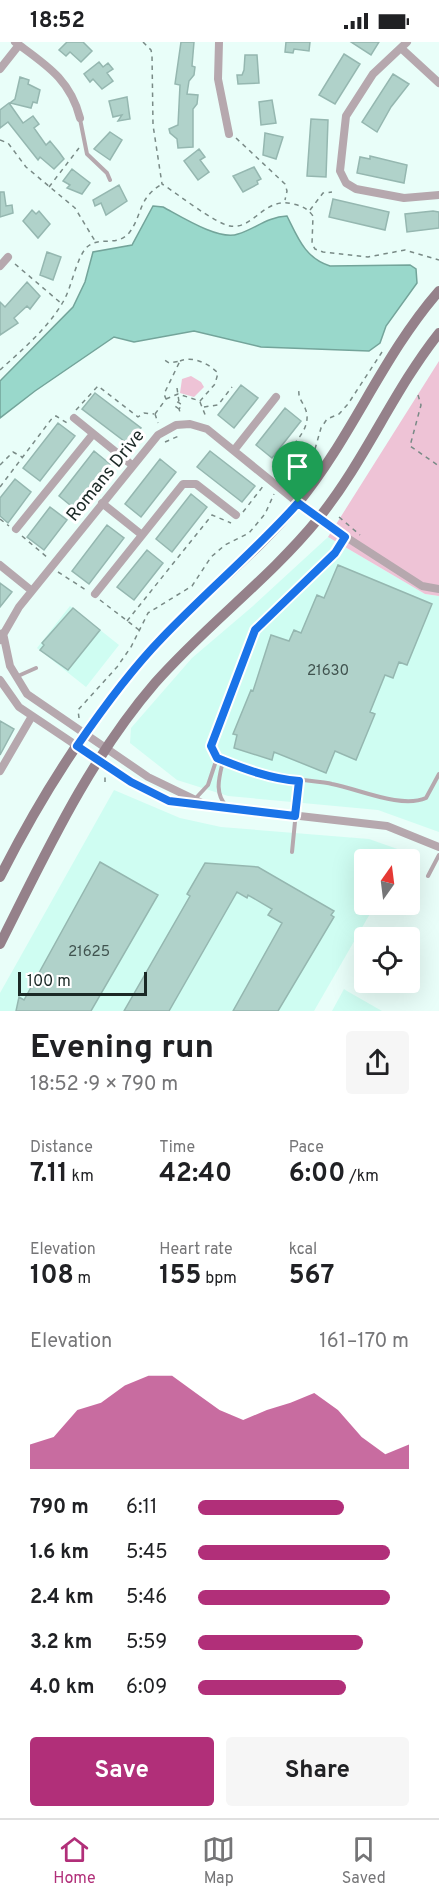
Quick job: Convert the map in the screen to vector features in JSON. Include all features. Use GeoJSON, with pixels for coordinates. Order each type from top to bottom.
{"type":"FeatureCollection","features":[{"type":"Feature","properties":{"kind":"main road"},"geometry":{"type":"LineString","coordinates":[[0,877],[34,814],[77,746],[131,672],[161,639],[251,553],[298,503],[334,451],[407,332],[439,291]]}},
{"type":"Feature","properties":{"kind":"main road"},"geometry":{"type":"LineString","coordinates":[[0,944],[67,810],[106,748],[176,660],[291,549],[318,519],[339,491],[439,333]]}},
{"type":"Feature","properties":{"kind":"street"},"geometry":{"type":"LineString","coordinates":[[219,42],[218,79],[229,134]]}},
{"type":"Feature","properties":{"kind":"street"},"geometry":{"type":"LineString","coordinates":[[0,69],[17,44],[61,80],[74,97],[80,118]]}},
{"type":"Feature","properties":{"kind":"street"},"geometry":{"type":"LineString","coordinates":[[439,83],[405,45],[373,74],[346,116],[340,171],[346,183],[356,189],[404,198],[439,195]]}},
{"type":"Feature","properties":{"kind":"street"},"geometry":{"type":"LineString","coordinates":[[0,266],[8,257]]}},
{"type":"Feature","properties":{"kind":"street"},"geometry":{"type":"LineString","coordinates":[[235,449],[276,397]]}},
{"type":"Feature","properties":{"kind":"street"},"geometry":{"type":"LineString","coordinates":[[72,418],[132,465]]}},
{"type":"Feature","properties":{"kind":"street","name":"Romans Drive"},"geometry":{"type":"LineString","coordinates":[[207,806],[148,777],[27,694],[14,677],[2,636],[32,591],[158,435],[176,425],[190,424],[207,429],[235,449],[318,519],[422,586],[439,589]]}},
{"type":"Feature","properties":{"kind":"street"},"geometry":{"type":"LineString","coordinates":[[14,529],[93,434]]}},
{"type":"Feature","properties":{"kind":"street"},"geometry":{"type":"LineString","coordinates":[[94,595],[183,484],[190,482],[238,516]]}},
{"type":"Feature","properties":{"kind":"street"},"geometry":{"type":"LineString","coordinates":[[102,503],[142,535]]}},
{"type":"Feature","properties":{"kind":"street"},"geometry":{"type":"LineString","coordinates":[[0,565],[32,591]]}},
{"type":"Feature","properties":{"kind":"street"},"geometry":{"type":"LineString","coordinates":[[14,677],[0,681],[11,700],[131,782],[169,801],[229,810],[387,826],[439,847]]}},
{"type":"Feature","properties":{"kind":"street"},"geometry":{"type":"LineString","coordinates":[[0,771],[32,716]]}},
{"type":"Feature","properties":{"kind":"lane"},"geometry":{"type":"LineString","coordinates":[[80,118],[87,154],[107,173],[110,180]]}},
{"type":"Feature","properties":{"kind":"lane"},"geometry":{"type":"LineString","coordinates":[[345,537],[335,553],[255,630],[211,746],[217,758],[279,779],[333,784],[409,802],[426,798],[439,774]]}},
{"type":"Feature","properties":{"kind":"lane"},"geometry":{"type":"LineString","coordinates":[[14,677],[36,668]]}},
{"type":"Feature","properties":{"kind":"lane"},"geometry":{"type":"LineString","coordinates":[[194,799],[208,785],[217,758]]}},
{"type":"Feature","properties":{"kind":"lane"},"geometry":{"type":"LineString","coordinates":[[224,761],[218,787],[220,800],[229,810]]}},
{"type":"Feature","properties":{"kind":"lane"},"geometry":{"type":"LineString","coordinates":[[292,852],[299,781]]}},
{"type":"Feature","properties":{"kind":"lane"},"geometry":{"type":"LineString","coordinates":[[428,876],[439,855]]}},
{"type":"Feature","properties":{"kind":"path"},"geometry":{"type":"LineString","coordinates":[[143,42],[151,50],[152,55],[153,125],[162,184],[216,220],[230,226],[247,221],[274,203],[285,201],[304,207],[313,216],[312,244],[315,249],[323,252],[368,257],[405,250],[439,260]]}},
{"type":"Feature","properties":{"kind":"path"},"geometry":{"type":"LineString","coordinates":[[229,134],[244,143],[285,184],[287,191],[285,201]]}},
{"type":"Feature","properties":{"kind":"path"},"geometry":{"type":"LineString","coordinates":[[0,140],[8,143],[26,167],[48,188],[75,208],[96,242]]}},
{"type":"Feature","properties":{"kind":"path"},"geometry":{"type":"LineString","coordinates":[[48,188],[80,147]]}},
{"type":"Feature","properties":{"kind":"path"},"geometry":{"type":"LineString","coordinates":[[0,370],[62,304],[72,287],[82,254],[96,242],[117,241],[129,232],[147,196],[162,184]]}},
{"type":"Feature","properties":{"kind":"path"},"geometry":{"type":"LineString","coordinates":[[310,211],[323,193],[332,192]]}},
{"type":"Feature","properties":{"kind":"path"},"geometry":{"type":"LineString","coordinates":[[8,257],[62,304]]}},
{"type":"Feature","properties":{"kind":"path"},"geometry":{"type":"LineString","coordinates":[[284,481],[306,467],[313,456],[321,428],[327,419],[339,414],[348,404],[370,369],[387,348]]}},
{"type":"Feature","properties":{"kind":"path"},"geometry":{"type":"LineString","coordinates":[[163,359],[169,363],[196,360],[218,373],[215,384],[200,401]]}},
{"type":"Feature","properties":{"kind":"path"},"geometry":{"type":"LineString","coordinates":[[166,399],[164,394],[180,361]]}},
{"type":"Feature","properties":{"kind":"path"},"geometry":{"type":"LineString","coordinates":[[0,487],[53,417],[56,416],[68,424],[98,386],[138,417],[144,413],[157,414],[166,399],[178,394],[200,401],[204,406],[206,417]]}},
{"type":"Feature","properties":{"kind":"path"},"geometry":{"type":"LineString","coordinates":[[204,406],[218,405],[232,387]]}},
{"type":"Feature","properties":{"kind":"path"},"geometry":{"type":"LineString","coordinates":[[177,388],[179,402],[182,405],[179,409],[181,415]]}},
{"type":"Feature","properties":{"kind":"path"},"geometry":{"type":"LineString","coordinates":[[273,470],[285,462],[288,458],[285,455],[306,427],[306,410],[298,396],[299,390]]}},
{"type":"Feature","properties":{"kind":"path"},"geometry":{"type":"LineString","coordinates":[[418,395],[421,405],[410,446],[439,466]]}},
{"type":"Feature","properties":{"kind":"path"},"geometry":{"type":"LineString","coordinates":[[154,414],[158,423]]}},
{"type":"Feature","properties":{"kind":"path"},"geometry":{"type":"LineString","coordinates":[[165,442],[181,435]]}},
{"type":"Feature","properties":{"kind":"path"},"geometry":{"type":"LineString","coordinates":[[0,465],[13,452],[23,458]]}},
{"type":"Feature","properties":{"kind":"path"},"geometry":{"type":"LineString","coordinates":[[127,621],[212,514],[230,523],[264,485]]}},
{"type":"Feature","properties":{"kind":"path"},"geometry":{"type":"LineString","coordinates":[[79,718],[78,710],[117,667],[131,647],[148,613],[192,586],[211,557],[225,545],[249,533],[259,523],[274,493]]}},
{"type":"Feature","properties":{"kind":"path"},"geometry":{"type":"LineString","coordinates":[[0,519],[49,558]]}},
{"type":"Feature","properties":{"kind":"path"},"geometry":{"type":"LineString","coordinates":[[57,571],[94,595],[139,630]]}},
{"type":"Feature","properties":{"kind":"path"},"geometry":{"type":"LineString","coordinates":[[105,777],[105,782]]}},
{"type":"Feature","properties":{"kind":"shaded area"},"geometry":{"type":"Polygon","coordinates":[[[153,206],[163,207],[210,231],[230,235],[287,216],[303,246],[321,262],[330,266],[410,265],[416,269],[417,283],[386,326],[380,343],[369,351],[261,347],[194,331],[134,342],[114,337],[0,418],[0,381],[73,307],[85,282],[93,252],[132,245],[153,206]]]}},
{"type":"Feature","properties":{"kind":"shaded area"},"geometry":{"type":"Polygon","coordinates":[[[439,361],[439,596],[425,594],[328,537],[439,361]]]}},
{"type":"Feature","properties":{"kind":"shaded area"},"geometry":{"type":"Polygon","coordinates":[[[191,376],[201,382],[204,387],[194,397],[180,393],[182,379],[191,376]]]}},
{"type":"Feature","properties":{"kind":"shaded area"},"geometry":{"type":"Polygon","coordinates":[[[328,537],[425,594],[439,596],[439,832],[378,810],[228,796],[177,780],[130,743],[131,728],[192,658],[328,537]]]}},
{"type":"Feature","properties":{"kind":"shaded area"},"geometry":{"type":"Polygon","coordinates":[[[70,606],[119,645],[86,687],[37,648],[70,606]]]}},
{"type":"Feature","properties":{"kind":"shaded area"},"geometry":{"type":"Polygon","coordinates":[[[114,790],[180,818],[221,827],[369,839],[397,849],[354,849],[354,915],[369,915],[362,927],[354,927],[354,941],[314,1011],[0,1011],[0,993],[114,790]]]}},
{"type":"Feature","properties":{"kind":"shaded area"},"geometry":{"type":"Polygon","coordinates":[[[344,989],[347,991],[382,1011],[332,1011],[344,989]]]}},
{"type":"Feature","properties":{"kind":"building"},"geometry":{"type":"Polygon","coordinates":[[[67,42],[83,42],[92,51],[81,62],[70,52],[66,56],[59,50],[67,42]]]}},
{"type":"Feature","properties":{"kind":"building"},"geometry":{"type":"Polygon","coordinates":[[[181,42],[194,42],[192,66],[195,67],[194,75],[189,81],[187,94],[198,95],[197,104],[193,109],[193,147],[178,148],[177,139],[169,129],[178,125],[180,85],[175,84],[181,42]]]}},
{"type":"Feature","properties":{"kind":"building"},"geometry":{"type":"Polygon","coordinates":[[[286,42],[310,42],[309,51],[294,49],[293,53],[285,52],[286,42]]]}},
{"type":"Feature","properties":{"kind":"building"},"geometry":{"type":"Polygon","coordinates":[[[351,42],[379,42],[371,55],[351,42]]]}},
{"type":"Feature","properties":{"kind":"building"},"geometry":{"type":"Polygon","coordinates":[[[344,54],[360,64],[335,104],[319,95],[344,54]]]}},
{"type":"Feature","properties":{"kind":"building"},"geometry":{"type":"Polygon","coordinates":[[[245,55],[257,55],[259,83],[238,84],[237,75],[242,75],[244,70],[245,55]]]}},
{"type":"Feature","properties":{"kind":"building"},"geometry":{"type":"Polygon","coordinates":[[[99,62],[103,67],[108,63],[113,69],[107,73],[113,81],[102,89],[93,79],[90,82],[84,74],[99,62]]]}},
{"type":"Feature","properties":{"kind":"building"},"geometry":{"type":"Polygon","coordinates":[[[393,74],[409,84],[391,107],[377,132],[362,122],[393,74]]]}},
{"type":"Feature","properties":{"kind":"building"},"geometry":{"type":"Polygon","coordinates":[[[20,77],[29,80],[28,84],[40,90],[37,103],[33,102],[31,108],[10,103],[15,99],[20,77]]]}},
{"type":"Feature","properties":{"kind":"building"},"geometry":{"type":"Polygon","coordinates":[[[127,97],[130,119],[118,121],[122,115],[113,117],[109,101],[127,97]]]}},
{"type":"Feature","properties":{"kind":"building"},"geometry":{"type":"Polygon","coordinates":[[[272,100],[276,123],[261,125],[259,102],[272,100]]]}},
{"type":"Feature","properties":{"kind":"building"},"geometry":{"type":"Polygon","coordinates":[[[9,103],[23,123],[33,116],[39,124],[34,128],[46,145],[50,141],[64,159],[54,169],[40,157],[38,160],[8,122],[0,128],[0,110],[9,103]]]}},
{"type":"Feature","properties":{"kind":"building"},"geometry":{"type":"Polygon","coordinates":[[[311,119],[328,120],[326,177],[307,176],[311,119]]]}},
{"type":"Feature","properties":{"kind":"building"},"geometry":{"type":"Polygon","coordinates":[[[110,132],[122,140],[110,160],[94,149],[110,132]]]}},
{"type":"Feature","properties":{"kind":"building"},"geometry":{"type":"Polygon","coordinates":[[[265,133],[283,137],[276,159],[263,155],[265,133]]]}},
{"type":"Feature","properties":{"kind":"building"},"geometry":{"type":"Polygon","coordinates":[[[199,149],[205,157],[200,160],[209,172],[198,180],[184,161],[199,149]]]}},
{"type":"Feature","properties":{"kind":"building"},"geometry":{"type":"Polygon","coordinates":[[[370,156],[407,165],[404,183],[357,173],[360,157],[370,159],[370,156]]]}},
{"type":"Feature","properties":{"kind":"building"},"geometry":{"type":"Polygon","coordinates":[[[254,167],[261,179],[257,181],[258,184],[243,192],[233,176],[254,167]]]}},
{"type":"Feature","properties":{"kind":"building"},"geometry":{"type":"Polygon","coordinates":[[[72,169],[90,183],[82,194],[67,188],[70,185],[63,181],[72,169]]]}},
{"type":"Feature","properties":{"kind":"building"},"geometry":{"type":"Polygon","coordinates":[[[119,185],[127,201],[106,215],[101,203],[95,206],[93,200],[119,185]]]}},
{"type":"Feature","properties":{"kind":"building"},"geometry":{"type":"Polygon","coordinates":[[[0,192],[4,192],[6,206],[12,205],[13,213],[0,217],[0,192]]]}},
{"type":"Feature","properties":{"kind":"building"},"geometry":{"type":"Polygon","coordinates":[[[333,199],[389,212],[385,230],[329,217],[333,199]]]}},
{"type":"Feature","properties":{"kind":"building"},"geometry":{"type":"Polygon","coordinates":[[[32,210],[36,214],[39,211],[50,224],[38,238],[23,221],[32,210]]]}},
{"type":"Feature","properties":{"kind":"building"},"geometry":{"type":"Polygon","coordinates":[[[439,212],[439,228],[407,232],[405,214],[439,212]]]}},
{"type":"Feature","properties":{"kind":"building"},"geometry":{"type":"Polygon","coordinates":[[[47,252],[61,257],[53,280],[40,275],[47,252]]]}},
{"type":"Feature","properties":{"kind":"building"},"geometry":{"type":"Polygon","coordinates":[[[27,282],[40,296],[30,309],[27,306],[14,318],[18,323],[0,335],[0,302],[5,307],[27,282]]]}},
{"type":"Feature","properties":{"kind":"building"},"geometry":{"type":"Polygon","coordinates":[[[241,385],[258,398],[234,428],[218,415],[241,385]]]}},
{"type":"Feature","properties":{"kind":"building"},"geometry":{"type":"Polygon","coordinates":[[[95,393],[141,428],[128,444],[82,409],[95,393]]]}},
{"type":"Feature","properties":{"kind":"building"},"geometry":{"type":"Polygon","coordinates":[[[285,408],[301,421],[272,458],[256,445],[285,408]]]}},
{"type":"Feature","properties":{"kind":"building"},"geometry":{"type":"Polygon","coordinates":[[[58,423],[75,436],[40,481],[23,468],[58,423]]]}},
{"type":"Feature","properties":{"kind":"building"},"geometry":{"type":"Polygon","coordinates":[[[94,451],[110,464],[75,509],[59,496],[94,451]]]}},
{"type":"Feature","properties":{"kind":"building"},"geometry":{"type":"Polygon","coordinates":[[[210,451],[255,486],[242,502],[197,467],[210,451]]]}},
{"type":"Feature","properties":{"kind":"building"},"geometry":{"type":"Polygon","coordinates":[[[160,459],[176,472],[141,517],[125,504],[160,459]]]}},
{"type":"Feature","properties":{"kind":"building"},"geometry":{"type":"Polygon","coordinates":[[[15,479],[31,492],[8,523],[0,516],[0,498],[15,479]]]}},
{"type":"Feature","properties":{"kind":"building"},"geometry":{"type":"Polygon","coordinates":[[[191,494],[207,507],[172,552],[156,539],[191,494]]]}},
{"type":"Feature","properties":{"kind":"building"},"geometry":{"type":"Polygon","coordinates":[[[50,507],[67,520],[44,550],[27,537],[50,507]]]}},
{"type":"Feature","properties":{"kind":"building"},"geometry":{"type":"Polygon","coordinates":[[[107,525],[124,538],[89,584],[72,571],[107,525]]]}},
{"type":"Feature","properties":{"kind":"building"},"geometry":{"type":"Polygon","coordinates":[[[147,550],[163,563],[134,600],[117,587],[147,550]]]}},
{"type":"Feature","properties":{"kind":"building"},"geometry":{"type":"Polygon","coordinates":[[[338,565],[432,604],[407,665],[399,662],[393,678],[385,675],[370,712],[375,714],[356,760],[335,751],[326,773],[274,752],[272,760],[234,748],[237,735],[233,734],[251,690],[253,691],[271,635],[289,641],[294,630],[301,633],[317,595],[324,598],[338,565]]]}},
{"type":"Feature","properties":{"kind":"building"},"geometry":{"type":"Polygon","coordinates":[[[0,583],[12,592],[0,607],[0,583]]]}},
{"type":"Feature","properties":{"kind":"building"},"geometry":{"type":"Polygon","coordinates":[[[73,608],[100,630],[68,670],[40,650],[44,645],[42,643],[73,608]]]}},
{"type":"Feature","properties":{"kind":"building"},"geometry":{"type":"Polygon","coordinates":[[[0,721],[14,729],[0,755],[0,721]]]}},
{"type":"Feature","properties":{"kind":"building"},"geometry":{"type":"Polygon","coordinates":[[[100,862],[158,895],[91,1011],[16,1011],[19,997],[24,1000],[100,862]]]}},
{"type":"Feature","properties":{"kind":"building"},"geometry":{"type":"Polygon","coordinates":[[[205,863],[258,867],[334,911],[331,915],[334,917],[278,1011],[233,1011],[282,923],[268,915],[272,909],[248,895],[247,898],[237,892],[169,1011],[124,1011],[190,896],[187,894],[205,863]]]}},
{"type":"Feature","properties":{"kind":"route"},"geometry":{"type":"LineString","coordinates":[[298,503],[345,537],[335,553],[255,630],[211,746],[217,758],[229,763],[279,779],[299,781],[295,816],[169,801],[131,782],[77,746],[112,695],[146,655],[173,626],[268,536],[298,503]]}}]}
